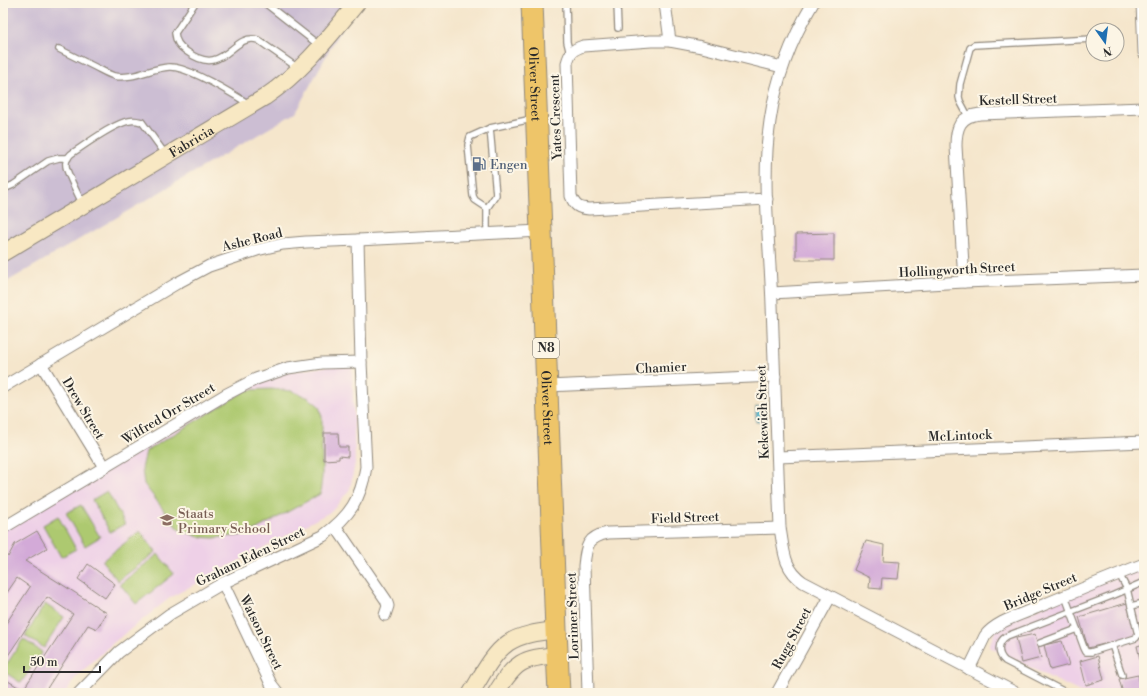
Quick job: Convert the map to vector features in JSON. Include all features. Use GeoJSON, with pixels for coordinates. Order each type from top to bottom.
{"type":"FeatureCollection","features":[{"type":"Feature","properties":{"kind":"highway","name":"Oliver Street"},"geometry":{"type":"LineString","coordinates":[[532,3],[559,693]]}},
{"type":"Feature","properties":{"kind":"street","name":"Fabricia"},"geometry":{"type":"LineString","coordinates":[[3,253],[282,86],[300,70],[357,3]]}},
{"type":"Feature","properties":{"kind":"street"},"geometry":{"type":"LineString","coordinates":[[665,3],[670,41]]}},
{"type":"Feature","properties":{"kind":"street","name":"Kekewich Street"},"geometry":{"type":"LineString","coordinates":[[813,3],[804,17],[782,67],[774,99],[766,158],[780,528],[785,559],[788,567],[795,577],[803,582],[1016,693]]}},
{"type":"Feature","properties":{"kind":"street"},"geometry":{"type":"LineString","coordinates":[[1142,3],[1144,53]]}},
{"type":"Feature","properties":{"kind":"street"},"geometry":{"type":"LineString","coordinates":[[570,54],[575,49],[589,46],[670,41],[702,46],[782,67]]}},
{"type":"Feature","properties":{"kind":"street","name":"Yates Crescent"},"geometry":{"type":"LineString","coordinates":[[570,54],[567,63],[571,196],[574,203],[580,208],[589,209],[767,199]]}},
{"type":"Feature","properties":{"kind":"street","name":"Kestell Street"},"geometry":{"type":"LineString","coordinates":[[964,282],[956,141],[958,129],[964,118],[980,114],[1144,108]]}},
{"type":"Feature","properties":{"kind":"street","name":"Ashe Road"},"geometry":{"type":"LineString","coordinates":[[3,387],[179,282],[209,266],[257,250],[283,244],[306,242],[541,231]]}},
{"type":"Feature","properties":{"kind":"street","name":"Graham Eden Street"},"geometry":{"type":"LineString","coordinates":[[79,693],[119,652],[170,614],[223,582],[323,536],[344,519],[356,501],[363,483],[366,467],[361,362],[358,240]]}},
{"type":"Feature","properties":{"kind":"street","name":"Hollingworth Street"},"geometry":{"type":"LineString","coordinates":[[772,293],[964,282],[1144,275]]}},
{"type":"Feature","properties":{"kind":"street","name":"Wilfred Orr Street"},"geometry":{"type":"LineString","coordinates":[[3,528],[225,395],[256,379],[288,368],[322,363],[361,362]]}},
{"type":"Feature","properties":{"kind":"street","name":"Drew Street"},"geometry":{"type":"LineString","coordinates":[[41,364],[104,467]]}},
{"type":"Feature","properties":{"kind":"street","name":"Chamier"},"geometry":{"type":"LineString","coordinates":[[547,386],[775,376]]}},
{"type":"Feature","properties":{"kind":"street","name":"McLintock"},"geometry":{"type":"LineString","coordinates":[[778,457],[1144,442]]}},
{"type":"Feature","properties":{"kind":"street"},"geometry":{"type":"LineString","coordinates":[[336,527],[386,600],[388,606],[385,616]]}},
{"type":"Feature","properties":{"kind":"street","name":"Field Street"},"geometry":{"type":"LineString","coordinates":[[592,539],[608,533],[780,528]]}},
{"type":"Feature","properties":{"kind":"street","name":"Lorimer Street"},"geometry":{"type":"LineString","coordinates":[[588,693],[584,566],[587,545],[592,539]]}},
{"type":"Feature","properties":{"kind":"street","name":"Bridge Street"},"geometry":{"type":"LineString","coordinates":[[969,669],[985,636],[998,624],[1065,595],[1144,564]]}},
{"type":"Feature","properties":{"kind":"street","name":"Watson Street"},"geometry":{"type":"LineString","coordinates":[[223,582],[269,678],[278,693]]}},
{"type":"Feature","properties":{"kind":"street","name":"Rugg Street"},"geometry":{"type":"LineString","coordinates":[[777,693],[830,597]]}},
{"type":"Feature","properties":{"kind":"street"},"geometry":{"type":"LineString","coordinates":[[471,693],[496,654],[508,643],[527,635],[556,630]]}},
{"type":"Feature","properties":{"kind":"street"},"geometry":{"type":"LineString","coordinates":[[496,693],[507,676],[516,666],[533,658],[557,655]]}},
{"type":"Feature","properties":{"kind":"lane"},"geometry":{"type":"LineString","coordinates":[[195,3],[176,33],[179,46],[205,60],[212,61],[222,57],[245,40],[252,38],[258,40],[300,70]]}},
{"type":"Feature","properties":{"kind":"lane"},"geometry":{"type":"LineString","coordinates":[[265,3],[321,46]]}},
{"type":"Feature","properties":{"kind":"lane"},"geometry":{"type":"LineString","coordinates":[[566,3],[570,54]]}},
{"type":"Feature","properties":{"kind":"lane"},"geometry":{"type":"LineString","coordinates":[[617,3],[618,28]]}},
{"type":"Feature","properties":{"kind":"lane"},"geometry":{"type":"LineString","coordinates":[[968,116],[960,101],[960,84],[970,48],[974,45],[1085,39]]}},
{"type":"Feature","properties":{"kind":"lane"},"geometry":{"type":"LineString","coordinates":[[59,48],[115,76],[130,76],[175,67],[185,70],[227,90],[251,105]]}},
{"type":"Feature","properties":{"kind":"lane"},"geometry":{"type":"LineString","coordinates":[[487,208],[475,200],[473,196],[468,141],[470,137],[490,128],[537,119]]}},
{"type":"Feature","properties":{"kind":"lane"},"geometry":{"type":"LineString","coordinates":[[83,205],[67,170],[66,165],[68,158],[71,154],[118,124],[129,121],[142,122],[166,156]]}},
{"type":"Feature","properties":{"kind":"lane"},"geometry":{"type":"LineString","coordinates":[[487,233],[487,208],[496,195],[490,128]]}},
{"type":"Feature","properties":{"kind":"lane"},"geometry":{"type":"LineString","coordinates":[[3,188],[13,185],[48,161],[59,158],[68,158]]}},
{"type":"Feature","properties":{"kind":"lane"},"geometry":{"type":"LineString","coordinates":[[1065,595],[1086,652],[1091,652],[1136,638],[1138,636],[1127,590],[1119,574]]}},
{"type":"Feature","properties":{"kind":"lane"},"geometry":{"type":"LineString","coordinates":[[1067,693],[1005,661],[1000,655],[999,648],[1003,638],[1144,582]]}},
{"type":"Feature","properties":{"kind":"lane"},"geometry":{"type":"LineString","coordinates":[[1131,606],[1144,603]]}},
{"type":"Feature","properties":{"kind":"lane"},"geometry":{"type":"LineString","coordinates":[[1040,643],[1077,629]]}},
{"type":"Feature","properties":{"kind":"lane"},"geometry":{"type":"LineString","coordinates":[[1112,645],[1122,676]]}},
{"type":"Feature","properties":{"kind":"shaded area"},"geometry":{"type":"Polygon","coordinates":[[[3,3],[355,3],[295,113],[3,284],[3,3]]]}},
{"type":"Feature","properties":{"kind":"shaded area","name":"Staats Primary School"},"geometry":{"type":"Polygon","coordinates":[[[352,363],[355,463],[350,489],[332,511],[171,597],[113,643],[76,677],[65,693],[3,693],[3,528],[253,384],[282,373],[352,363]]]}},
{"type":"Feature","properties":{"kind":"shaded area"},"geometry":{"type":"Polygon","coordinates":[[[1144,566],[1144,693],[1082,693],[989,647],[997,625],[1144,566]]]}},
{"type":"Feature","properties":{"kind":"green space"},"geometry":{"type":"Polygon","coordinates":[[[271,389],[292,391],[309,398],[319,406],[322,417],[322,477],[320,494],[246,535],[213,538],[199,537],[178,529],[144,484],[142,469],[146,451],[247,390],[271,389]]]}},
{"type":"Feature","properties":{"kind":"green space"},"geometry":{"type":"Polygon","coordinates":[[[107,491],[125,524],[110,532],[92,500],[107,491]]]}},
{"type":"Feature","properties":{"kind":"green space"},"geometry":{"type":"Polygon","coordinates":[[[81,505],[100,537],[85,546],[66,513],[81,505]]]}},
{"type":"Feature","properties":{"kind":"green space"},"geometry":{"type":"Polygon","coordinates":[[[58,516],[76,549],[61,557],[43,525],[58,516]]]}},
{"type":"Feature","properties":{"kind":"green space"},"geometry":{"type":"Polygon","coordinates":[[[140,531],[156,552],[118,581],[102,561],[140,531]]]}},
{"type":"Feature","properties":{"kind":"green space"},"geometry":{"type":"Polygon","coordinates":[[[158,554],[174,574],[136,604],[120,584],[158,554]]]}},
{"type":"Feature","properties":{"kind":"green space"},"geometry":{"type":"Polygon","coordinates":[[[45,604],[64,617],[44,648],[25,636],[45,604]]]}},
{"type":"Feature","properties":{"kind":"green space"},"geometry":{"type":"Polygon","coordinates":[[[23,639],[42,652],[21,683],[3,670],[23,639]]]}},
{"type":"Feature","properties":{"kind":"water"},"geometry":{"type":"Polygon","coordinates":[[[763,406],[764,421],[756,422],[756,407],[763,406]]]}},
{"type":"Feature","properties":{"kind":"building"},"geometry":{"type":"Polygon","coordinates":[[[834,233],[834,260],[796,260],[796,234],[834,233]]]}},
{"type":"Feature","properties":{"kind":"building"},"geometry":{"type":"Polygon","coordinates":[[[324,433],[338,433],[339,447],[348,447],[348,457],[339,456],[339,459],[324,460],[324,433]]]}},
{"type":"Feature","properties":{"kind":"building"},"geometry":{"type":"Polygon","coordinates":[[[37,531],[47,548],[25,561],[107,613],[97,629],[88,625],[44,693],[3,693],[3,678],[23,690],[73,614],[47,597],[3,663],[3,628],[30,587],[17,578],[3,597],[3,549],[8,557],[15,544],[37,531]]]}},
{"type":"Feature","properties":{"kind":"building"},"geometry":{"type":"Polygon","coordinates":[[[866,541],[884,545],[883,561],[900,562],[898,579],[882,578],[881,589],[869,588],[870,578],[854,570],[866,541]]]}},
{"type":"Feature","properties":{"kind":"building"},"geometry":{"type":"Polygon","coordinates":[[[88,564],[115,584],[105,598],[78,579],[88,564]]]}},
{"type":"Feature","properties":{"kind":"building"},"geometry":{"type":"Polygon","coordinates":[[[1127,603],[1136,636],[1088,648],[1079,617],[1127,603]]]}},
{"type":"Feature","properties":{"kind":"building"},"geometry":{"type":"Polygon","coordinates":[[[1035,634],[1041,658],[1022,663],[1016,638],[1035,634]]]}},
{"type":"Feature","properties":{"kind":"building"},"geometry":{"type":"Polygon","coordinates":[[[1062,641],[1069,665],[1050,670],[1044,645],[1062,641]]]}},
{"type":"Feature","properties":{"kind":"building"},"geometry":{"type":"Polygon","coordinates":[[[1144,644],[1144,672],[1143,672],[1137,646],[1144,644]]]}},
{"type":"Feature","properties":{"kind":"building"},"geometry":{"type":"Polygon","coordinates":[[[1098,656],[1104,680],[1086,685],[1080,661],[1098,656]]]}},
{"type":"Feature","properties":{"kind":"building"},"geometry":{"type":"Polygon","coordinates":[[[1138,675],[1142,693],[1123,693],[1119,679],[1138,675]]]}},
{"type":"Feature","properties":{"kind":"place","name":"Engen"},"geometry":{"type":"Point","coordinates":[479,164]}},
{"type":"Feature","properties":{"kind":"place","name":"Staats Primary School"},"geometry":{"type":"Point","coordinates":[167,520]}}]}
